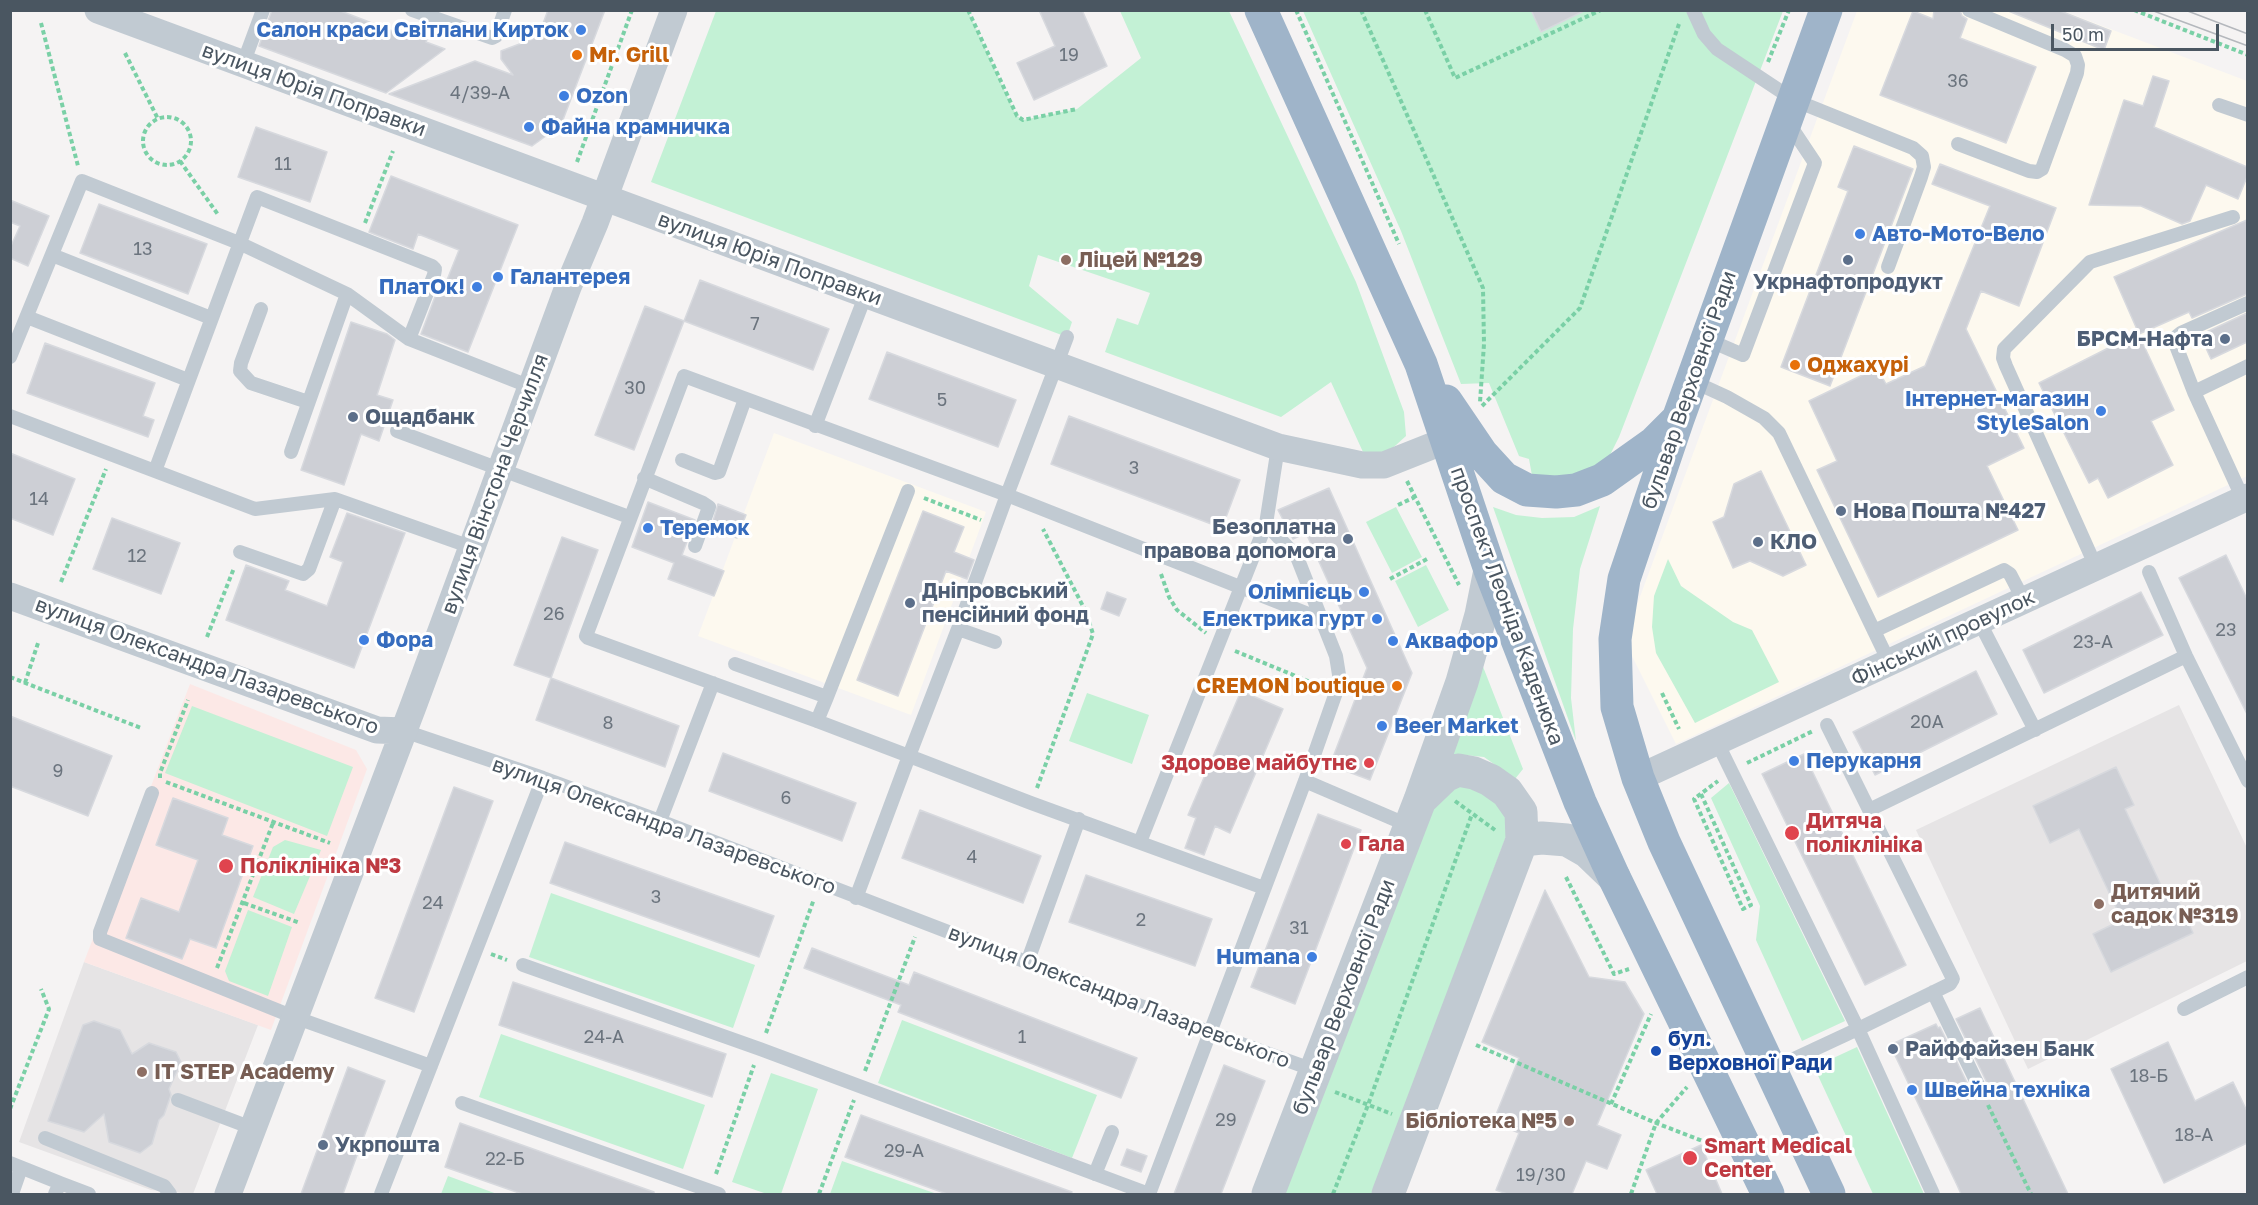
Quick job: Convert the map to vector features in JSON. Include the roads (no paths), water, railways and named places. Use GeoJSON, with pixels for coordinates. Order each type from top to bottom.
{"type":"FeatureCollection","features":[{"type":"Feature","properties":{"kind":"highway","name":"проспект Леоніда Каденюка"},"geometry":{"type":"LineString","coordinates":[[1261,10],[1421,364],[1490,570],[1580,802],[1766,1194]]}},
{"type":"Feature","properties":{"kind":"highway","name":"бульвар Верховної Ради"},"geometry":{"type":"LineString","coordinates":[[1638,778],[1617,707],[1615,639],[1624,579],[1706,339],[1826,10]]}},
{"type":"Feature","properties":{"kind":"highway"},"geometry":{"type":"LineString","coordinates":[[1421,364],[1482,454],[1504,478],[1527,490],[1556,492],[1576,490],[1602,480],[1654,443],[1678,419]]}},
{"type":"Feature","properties":{"kind":"highway"},"geometry":{"type":"LineString","coordinates":[[1638,778],[1664,842],[1828,1194]]}},
{"type":"Feature","properties":{"kind":"street","name":"вулиця Юрія Поправки"},"geometry":{"type":"LineString","coordinates":[[98,10],[1278,447],[1362,465],[1384,465],[1447,440]]}},
{"type":"Feature","properties":{"kind":"street","name":"вулиця Вінстона Черчилля"},"geometry":{"type":"LineString","coordinates":[[228,1194],[674,10]]}},
{"type":"Feature","properties":{"kind":"street","name":"Фінський провулок"},"geometry":{"type":"LineString","coordinates":[[1638,778],[2096,567],[2246,502]]}},
{"type":"Feature","properties":{"kind":"street","name":"бульвар Верховної Ради"},"geometry":{"type":"LineString","coordinates":[[1268,1194],[1415,813],[1462,682],[1481,615],[1490,570]]}},
{"type":"Feature","properties":{"kind":"street","name":"вулиця Олександра Лазаревського"},"geometry":{"type":"LineString","coordinates":[[10,596],[369,728],[404,731]]}},
{"type":"Feature","properties":{"kind":"street","name":"бульвар Верховної Ради"},"geometry":{"type":"LineString","coordinates":[[1388,1194],[1522,840],[1521,812],[1506,792],[1490,780],[1474,773],[1458,770],[1445,776],[1415,813]]}},
{"type":"Feature","properties":{"kind":"street"},"geometry":{"type":"LineString","coordinates":[[1522,840],[1542,838],[1567,840],[1588,852],[1614,877]]}},
{"type":"Feature","properties":{"kind":"lane"},"geometry":{"type":"LineString","coordinates":[[243,64],[263,10]]}},
{"type":"Feature","properties":{"kind":"lane"},"geometry":{"type":"LineString","coordinates":[[412,10],[492,38],[496,36],[506,10]]}},
{"type":"Feature","properties":{"kind":"lane"},"geometry":{"type":"LineString","coordinates":[[1693,10],[1704,34],[1717,49],[1761,79],[1790,110],[1913,148],[1922,156],[1924,166],[1921,177],[1888,267]]}},
{"type":"Feature","properties":{"kind":"lane"},"geometry":{"type":"LineString","coordinates":[[1958,144],[2029,171],[2037,172],[2042,169],[2078,65],[2075,56],[2066,50],[1969,10]]}},
{"type":"Feature","properties":{"kind":"lane"},"geometry":{"type":"LineString","coordinates":[[2219,105],[2247,115]]}},
{"type":"Feature","properties":{"kind":"lane"},"geometry":{"type":"LineString","coordinates":[[10,357],[82,181],[239,243],[347,294],[409,339],[531,387]]}},
{"type":"Feature","properties":{"kind":"lane"},"geometry":{"type":"LineString","coordinates":[[155,471],[256,198],[259,197],[435,269],[409,339]]}},
{"type":"Feature","properties":{"kind":"lane"},"geometry":{"type":"LineString","coordinates":[[2096,567],[2006,366],[2003,358],[2004,349],[2090,262],[2233,216]]}},
{"type":"Feature","properties":{"kind":"lane"},"geometry":{"type":"LineString","coordinates":[[52,255],[211,318]]}},
{"type":"Feature","properties":{"kind":"lane"},"geometry":{"type":"LineString","coordinates":[[291,452],[347,294]]}},
{"type":"Feature","properties":{"kind":"lane"},"geometry":{"type":"LineString","coordinates":[[815,426],[866,294]]}},
{"type":"Feature","properties":{"kind":"lane"},"geometry":{"type":"LineString","coordinates":[[2246,502],[2194,392],[2176,349],[2176,338],[2247,303]]}},
{"type":"Feature","properties":{"kind":"lane"},"geometry":{"type":"LineString","coordinates":[[261,309],[240,371],[251,382],[308,402]]}},
{"type":"Feature","properties":{"kind":"lane"},"geometry":{"type":"LineString","coordinates":[[27,317],[188,380]]}},
{"type":"Feature","properties":{"kind":"lane"},"geometry":{"type":"LineString","coordinates":[[856,898],[1067,337]]}},
{"type":"Feature","properties":{"kind":"lane"},"geometry":{"type":"LineString","coordinates":[[2194,392],[2247,366]]}},
{"type":"Feature","properties":{"kind":"lane"},"geometry":{"type":"LineString","coordinates":[[1264,888],[586,636],[681,378],[687,377],[1007,495],[1321,619]]}},
{"type":"Feature","properties":{"kind":"lane"},"geometry":{"type":"LineString","coordinates":[[1692,381],[1727,397],[1764,418],[1775,427],[1889,662]]}},
{"type":"Feature","properties":{"kind":"lane"},"geometry":{"type":"LineString","coordinates":[[682,460],[715,473],[719,472],[745,399]]}},
{"type":"Feature","properties":{"kind":"lane"},"geometry":{"type":"LineString","coordinates":[[10,416],[255,509],[335,499],[471,547]]}},
{"type":"Feature","properties":{"kind":"lane"},"geometry":{"type":"LineString","coordinates":[[397,431],[629,518]]}},
{"type":"Feature","properties":{"kind":"lane"},"geometry":{"type":"LineString","coordinates":[[1140,842],[1266,524],[1278,447]]}},
{"type":"Feature","properties":{"kind":"lane"},"geometry":{"type":"LineString","coordinates":[[644,478],[703,502],[709,507],[695,546]]}},
{"type":"Feature","properties":{"kind":"lane"},"geometry":{"type":"LineString","coordinates":[[817,721],[908,491]]}},
{"type":"Feature","properties":{"kind":"lane"},"geometry":{"type":"LineString","coordinates":[[240,552],[298,573],[306,572],[335,499]]}},
{"type":"Feature","properties":{"kind":"lane"},"geometry":{"type":"LineString","coordinates":[[523,965],[760,1049],[1149,1194],[1305,781],[1340,681],[1340,669],[1336,656],[1297,557],[1266,524]]}},
{"type":"Feature","properties":{"kind":"lane"},"geometry":{"type":"LineString","coordinates":[[1874,632],[2004,570],[2010,574],[2024,600]]}},
{"type":"Feature","properties":{"kind":"lane"},"geometry":{"type":"LineString","coordinates":[[2149,572],[2186,656],[2247,781]]}},
{"type":"Feature","properties":{"kind":"lane"},"geometry":{"type":"LineString","coordinates":[[1979,621],[2035,730]]}},
{"type":"Feature","properties":{"kind":"lane"},"geometry":{"type":"LineString","coordinates":[[957,628],[995,642]]}},
{"type":"Feature","properties":{"kind":"lane"},"geometry":{"type":"LineString","coordinates":[[1869,810],[2186,656]]}},
{"type":"Feature","properties":{"kind":"lane"},"geometry":{"type":"LineString","coordinates":[[735,664],[826,697]]}},
{"type":"Feature","properties":{"kind":"lane"},"geometry":{"type":"LineString","coordinates":[[660,821],[713,683]]}},
{"type":"Feature","properties":{"kind":"lane"},"geometry":{"type":"LineString","coordinates":[[1770,1070],[1858,1029],[1953,980],[1827,725]]}},
{"type":"Feature","properties":{"kind":"lane","name":"вулиця Олександра Лазаревського"},"geometry":{"type":"LineString","coordinates":[[404,731],[660,821],[1211,1033],[1312,1076]]}},
{"type":"Feature","properties":{"kind":"lane"},"geometry":{"type":"LineString","coordinates":[[1717,742],[1858,1029],[1933,1194]]}},
{"type":"Feature","properties":{"kind":"lane"},"geometry":{"type":"LineString","coordinates":[[381,1194],[543,778]]}},
{"type":"Feature","properties":{"kind":"lane"},"geometry":{"type":"LineString","coordinates":[[1305,781],[1415,813]]}},
{"type":"Feature","properties":{"kind":"lane"},"geometry":{"type":"LineString","coordinates":[[152,794],[99,936],[104,942],[294,1017],[431,1066]]}},
{"type":"Feature","properties":{"kind":"lane"},"geometry":{"type":"LineString","coordinates":[[1027,963],[1078,819]]}},
{"type":"Feature","properties":{"kind":"lane"},"geometry":{"type":"LineString","coordinates":[[2184,1010],[2247,977]]}},
{"type":"Feature","properties":{"kind":"lane"},"geometry":{"type":"LineString","coordinates":[[1933,992],[1981,1091]]}},
{"type":"Feature","properties":{"kind":"lane"},"geometry":{"type":"LineString","coordinates":[[178,1100],[252,1128]]}},
{"type":"Feature","properties":{"kind":"lane"},"geometry":{"type":"LineString","coordinates":[[462,1103],[719,1194]]}},
{"type":"Feature","properties":{"kind":"lane"},"geometry":{"type":"LineString","coordinates":[[1095,1174],[1112,1132]]}},
{"type":"Feature","properties":{"kind":"lane"},"geometry":{"type":"LineString","coordinates":[[45,1138],[164,1186],[170,1194]]}},
{"type":"Feature","properties":{"kind":"lane"},"geometry":{"type":"LineString","coordinates":[[12,1194],[16,1165],[57,1189],[89,1194]]}},
{"type":"Feature","properties":{"kind":"tram line"},"geometry":{"type":"LineString","coordinates":[[2151,10],[2248,46]]}},
{"type":"Feature","properties":{"kind":"tram line"},"geometry":{"type":"LineString","coordinates":[[2185,10],[2248,34]]}},
{"type":"Feature","properties":{"kind":"place","name":"Салон краси Світлани Кирток"},"geometry":{"type":"Point","coordinates":[581,30]}},
{"type":"Feature","properties":{"kind":"place","name":"Mr. Grill"},"geometry":{"type":"Point","coordinates":[577,55]}},
{"type":"Feature","properties":{"kind":"place","name":"Ozon"},"geometry":{"type":"Point","coordinates":[564,96]}},
{"type":"Feature","properties":{"kind":"place","name":"Файна крамничка"},"geometry":{"type":"Point","coordinates":[529,127]}},
{"type":"Feature","properties":{"kind":"place","name":"Авто-Мото-Вело"},"geometry":{"type":"Point","coordinates":[1860,234]}},
{"type":"Feature","properties":{"kind":"place","name":"Ліцей №129"},"geometry":{"type":"Point","coordinates":[1066,260]}},
{"type":"Feature","properties":{"kind":"place","name":"Укрнафтопродукт"},"geometry":{"type":"Point","coordinates":[1848,260]}},
{"type":"Feature","properties":{"kind":"place","name":"Галантерея"},"geometry":{"type":"Point","coordinates":[498,277]}},
{"type":"Feature","properties":{"kind":"place","name":"ПлатОк!"},"geometry":{"type":"Point","coordinates":[477,287]}},
{"type":"Feature","properties":{"kind":"place","name":"БРСМ-Нафта"},"geometry":{"type":"Point","coordinates":[2225,339]}},
{"type":"Feature","properties":{"kind":"place","name":"Оджахурі"},"geometry":{"type":"Point","coordinates":[1795,365]}},
{"type":"Feature","properties":{"kind":"place","name":"Інтернет-магазин StyleSalon"},"geometry":{"type":"Point","coordinates":[2101,411]}},
{"type":"Feature","properties":{"kind":"place","name":"Ощадбанк"},"geometry":{"type":"Point","coordinates":[353,417]}},
{"type":"Feature","properties":{"kind":"place","name":"Нова Пошта №427"},"geometry":{"type":"Point","coordinates":[1841,511]}},
{"type":"Feature","properties":{"kind":"place","name":"Теремок"},"geometry":{"type":"Point","coordinates":[648,528]}},
{"type":"Feature","properties":{"kind":"place","name":"Безоплатна правова допомога"},"geometry":{"type":"Point","coordinates":[1348,539]}},
{"type":"Feature","properties":{"kind":"place","name":"КЛО"},"geometry":{"type":"Point","coordinates":[1758,542]}},
{"type":"Feature","properties":{"kind":"place","name":"Олімпієць"},"geometry":{"type":"Point","coordinates":[1364,592]}},
{"type":"Feature","properties":{"kind":"place","name":"Дніпровський пенсійний фонд"},"geometry":{"type":"Point","coordinates":[910,603]}},
{"type":"Feature","properties":{"kind":"place","name":"Електрика гурт"},"geometry":{"type":"Point","coordinates":[1377,619]}},
{"type":"Feature","properties":{"kind":"place","name":"Фора"},"geometry":{"type":"Point","coordinates":[364,640]}},
{"type":"Feature","properties":{"kind":"place","name":"Аквафор"},"geometry":{"type":"Point","coordinates":[1393,641]}},
{"type":"Feature","properties":{"kind":"place","name":"CREMON boutique"},"geometry":{"type":"Point","coordinates":[1397,686]}},
{"type":"Feature","properties":{"kind":"place","name":"Beer Market"},"geometry":{"type":"Point","coordinates":[1382,726]}},
{"type":"Feature","properties":{"kind":"place","name":"Перукарня"},"geometry":{"type":"Point","coordinates":[1794,761]}},
{"type":"Feature","properties":{"kind":"place","name":"Здорове майбутнє"},"geometry":{"type":"Point","coordinates":[1369,763]}},
{"type":"Feature","properties":{"kind":"place","name":"Дитяча поліклініка"},"geometry":{"type":"Point","coordinates":[1792,833]}},
{"type":"Feature","properties":{"kind":"place","name":"Гала"},"geometry":{"type":"Point","coordinates":[1346,844]}},
{"type":"Feature","properties":{"kind":"place","name":"Поліклініка №3"},"geometry":{"type":"Point","coordinates":[226,866]}},
{"type":"Feature","properties":{"kind":"place","name":"Дитячий садок №319"},"geometry":{"type":"Point","coordinates":[2099,904]}},
{"type":"Feature","properties":{"kind":"place","name":"Humana"},"geometry":{"type":"Point","coordinates":[1312,957]}},
{"type":"Feature","properties":{"kind":"place","name":"Райффайзен Банк"},"geometry":{"type":"Point","coordinates":[1893,1049]}},
{"type":"Feature","properties":{"kind":"place","name":"бул. Верховної Ради"},"geometry":{"type":"Point","coordinates":[1656,1051]}},
{"type":"Feature","properties":{"kind":"place","name":"IT STEP Academy"},"geometry":{"type":"Point","coordinates":[142,1072]}},
{"type":"Feature","properties":{"kind":"place","name":"Швейна техніка"},"geometry":{"type":"Point","coordinates":[1912,1090]}},
{"type":"Feature","properties":{"kind":"place","name":"Бібліотека №5"},"geometry":{"type":"Point","coordinates":[1569,1121]}},
{"type":"Feature","properties":{"kind":"place","name":"Укрпошта"},"geometry":{"type":"Point","coordinates":[323,1145]}},
{"type":"Feature","properties":{"kind":"place","name":"Smart Medical Center"},"geometry":{"type":"Point","coordinates":[1690,1158]}}]}
